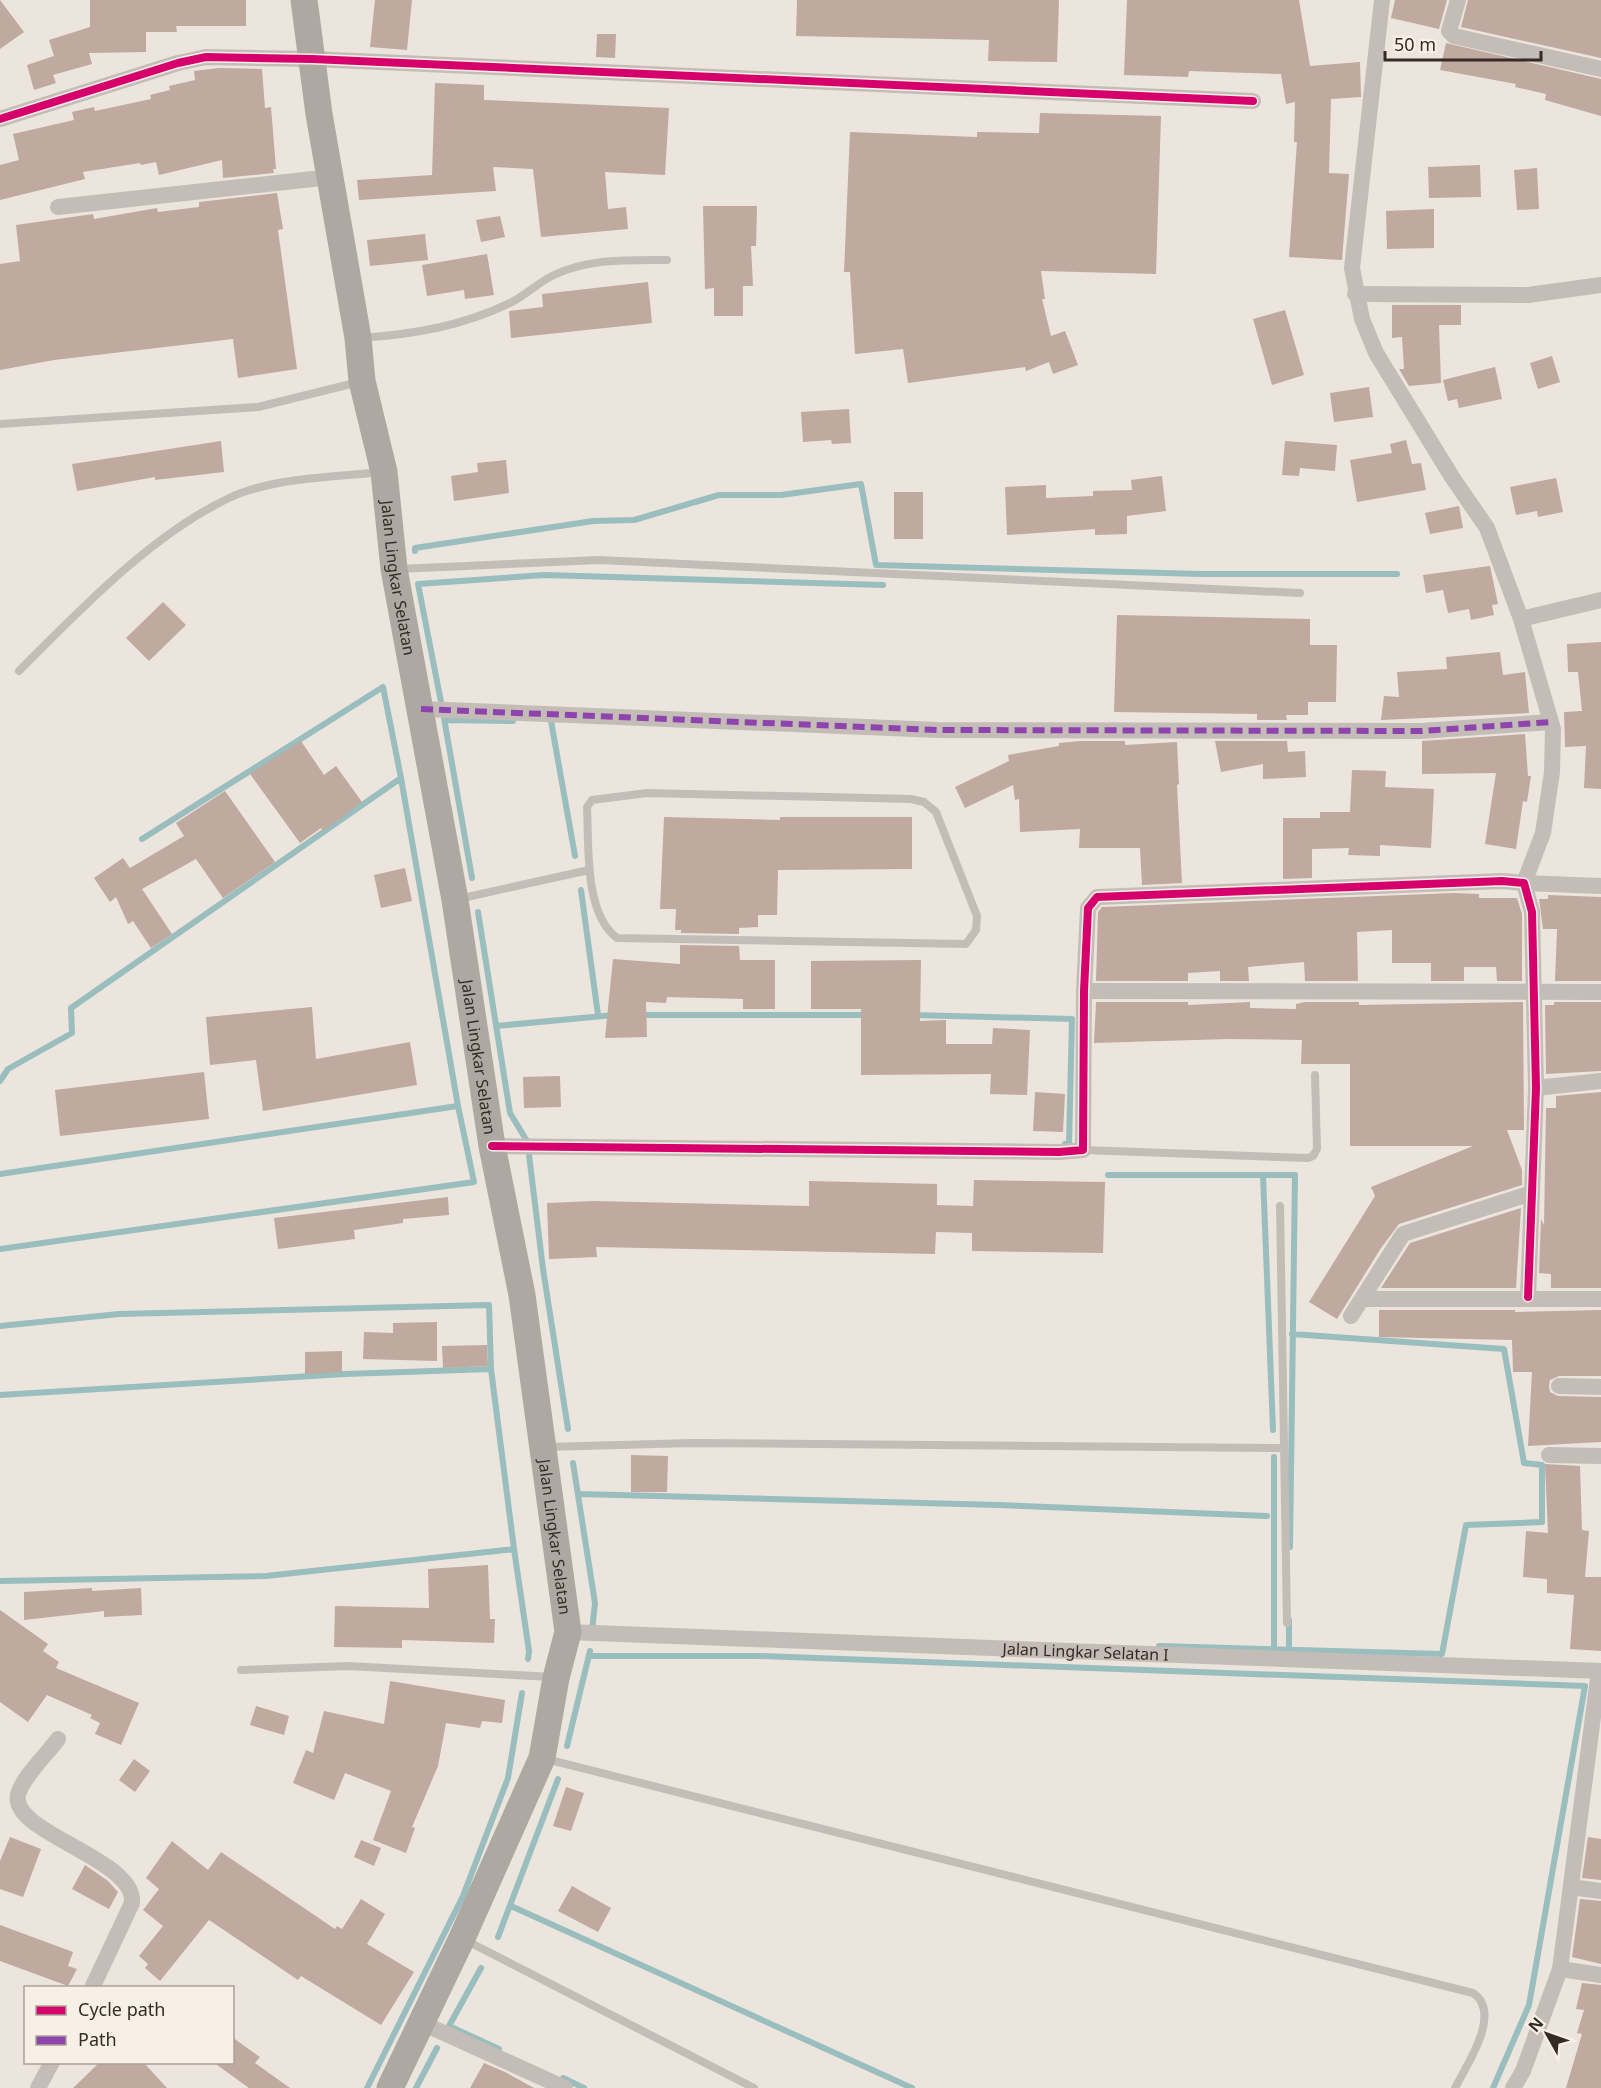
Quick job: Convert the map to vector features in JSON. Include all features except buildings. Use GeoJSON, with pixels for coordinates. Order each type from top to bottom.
{"type":"FeatureCollection","features":[{"type":"Feature","properties":{"kind":"highway","name":"Jalan Lingkar Selatan"},"geometry":{"type":"LineString","coordinates":[[304,0],[358,338],[362,381],[384,472],[394,569],[455,900],[492,1146],[522,1295],[568,1632],[556,1678],[542,1758],[462,1938],[390,2088]]}},
{"type":"Feature","properties":{"kind":"street"},"geometry":{"type":"LineString","coordinates":[[1382,0],[1352,268],[1356,294],[1376,353],[1452,477],[1487,528],[1521,619],[1551,722],[1552,772],[1543,833],[1524,884],[1531,899],[1532,912],[1536,1088],[1528,1297]]}},
{"type":"Feature","properties":{"kind":"street"},"geometry":{"type":"LineString","coordinates":[[1458,0],[1449,31],[1454,36],[1601,69]]}},
{"type":"Feature","properties":{"kind":"street"},"geometry":{"type":"LineString","coordinates":[[0,119],[178,63],[206,57],[312,59],[1253,101]]}},
{"type":"Feature","properties":{"kind":"street"},"geometry":{"type":"LineString","coordinates":[[58,207],[331,177]]}},
{"type":"Feature","properties":{"kind":"street"},"geometry":{"type":"LineString","coordinates":[[1356,294],[1528,295],[1601,285]]}},
{"type":"Feature","properties":{"kind":"street"},"geometry":{"type":"LineString","coordinates":[[1521,619],[1601,600]]}},
{"type":"Feature","properties":{"kind":"street"},"geometry":{"type":"LineString","coordinates":[[421,709],[950,730],[1421,731],[1551,722]]}},
{"type":"Feature","properties":{"kind":"street"},"geometry":{"type":"LineString","coordinates":[[492,1146],[1059,1152],[1083,1150],[1084,991],[1088,908],[1097,897],[1491,881],[1601,886]]}},
{"type":"Feature","properties":{"kind":"street"},"geometry":{"type":"LineString","coordinates":[[1084,991],[1601,992]]}},
{"type":"Feature","properties":{"kind":"street"},"geometry":{"type":"LineString","coordinates":[[1536,1088],[1601,1081]]}},
{"type":"Feature","properties":{"kind":"street"},"geometry":{"type":"LineString","coordinates":[[1351,1316],[1403,1234],[1533,1193]]}},
{"type":"Feature","properties":{"kind":"street"},"geometry":{"type":"LineString","coordinates":[[1363,1299],[1528,1297],[1601,1299]]}},
{"type":"Feature","properties":{"kind":"street"},"geometry":{"type":"LineString","coordinates":[[1559,1386],[1601,1387]]}},
{"type":"Feature","properties":{"kind":"street"},"geometry":{"type":"LineString","coordinates":[[1550,1455],[1601,1456]]}},
{"type":"Feature","properties":{"kind":"street","name":"Jalan Lingkar Selatan I"},"geometry":{"type":"LineString","coordinates":[[568,1632],[1600,1671]]}},
{"type":"Feature","properties":{"kind":"street"},"geometry":{"type":"LineString","coordinates":[[1513,2088],[1522,2071],[1560,1969],[1600,1671]]}},
{"type":"Feature","properties":{"kind":"street"},"geometry":{"type":"LineString","coordinates":[[58,1739],[22,1785],[18,1804],[22,1811],[44,1828],[124,1878],[132,1895],[132,1903],[93,1986]]}},
{"type":"Feature","properties":{"kind":"street"},"geometry":{"type":"LineString","coordinates":[[1571,1887],[1601,1891]]}},
{"type":"Feature","properties":{"kind":"street"},"geometry":{"type":"LineString","coordinates":[[1560,1969],[1601,1975]]}},
{"type":"Feature","properties":{"kind":"street"},"geometry":{"type":"LineString","coordinates":[[422,2023],[565,2088]]}},
{"type":"Feature","properties":{"kind":"street"},"geometry":{"type":"LineString","coordinates":[[38,2088],[51,2064]]}},
{"type":"Feature","properties":{"kind":"lane"},"geometry":{"type":"LineString","coordinates":[[358,338],[412,335],[457,323],[512,302],[555,274],[608,260],[667,260]]}},
{"type":"Feature","properties":{"kind":"lane"},"geometry":{"type":"LineString","coordinates":[[0,424],[258,407],[362,381]]}},
{"type":"Feature","properties":{"kind":"lane"},"geometry":{"type":"LineString","coordinates":[[19,671],[91,600],[137,561],[174,531],[228,498],[271,485],[384,472]]}},
{"type":"Feature","properties":{"kind":"lane"},"geometry":{"type":"LineString","coordinates":[[394,569],[599,560],[1300,593]]}},
{"type":"Feature","properties":{"kind":"lane"},"geometry":{"type":"LineString","coordinates":[[647,793],[911,799],[924,802],[936,812],[977,916],[976,930],[966,944],[617,938],[607,930],[600,915],[589,870],[587,807],[592,800],[647,793]]}},
{"type":"Feature","properties":{"kind":"lane"},"geometry":{"type":"LineString","coordinates":[[455,900],[589,870]]}},
{"type":"Feature","properties":{"kind":"lane"},"geometry":{"type":"LineString","coordinates":[[1083,1150],[1308,1158],[1313,1156],[1317,1149],[1315,1075]]}},
{"type":"Feature","properties":{"kind":"lane"},"geometry":{"type":"LineString","coordinates":[[1280,1206],[1282,1448],[1287,1623]]}},
{"type":"Feature","properties":{"kind":"lane"},"geometry":{"type":"LineString","coordinates":[[542,1447],[705,1443],[1282,1448]]}},
{"type":"Feature","properties":{"kind":"lane"},"geometry":{"type":"LineString","coordinates":[[241,1670],[348,1666],[556,1678]]}},
{"type":"Feature","properties":{"kind":"lane"},"geometry":{"type":"LineString","coordinates":[[542,1758],[1473,1993],[1482,2005],[1486,2021],[1455,2088]]}},
{"type":"Feature","properties":{"kind":"lane"},"geometry":{"type":"LineString","coordinates":[[462,1938],[754,2088]]}},
{"type":"Feature","properties":{"kind":"waterway"},"geometry":{"type":"LineString","coordinates":[[415,551],[415,548],[593,521],[634,520],[719,495],[781,495],[861,484],[876,565],[1201,574],[1397,574]]}},
{"type":"Feature","properties":{"kind":"waterway"},"geometry":{"type":"LineString","coordinates":[[442,707],[418,584],[544,575],[883,585]]}},
{"type":"Feature","properties":{"kind":"waterway"},"geometry":{"type":"LineString","coordinates":[[142,839],[383,687],[401,778]]}},
{"type":"Feature","properties":{"kind":"waterway"},"geometry":{"type":"LineString","coordinates":[[444,718],[472,878]]}},
{"type":"Feature","properties":{"kind":"waterway"},"geometry":{"type":"LineString","coordinates":[[445,720],[513,721]]}},
{"type":"Feature","properties":{"kind":"waterway"},"geometry":{"type":"LineString","coordinates":[[551,721],[575,856]]}},
{"type":"Feature","properties":{"kind":"waterway"},"geometry":{"type":"LineString","coordinates":[[0,1081],[8,1069],[72,1033],[71,1008],[401,778],[458,1106],[0,1174]]}},
{"type":"Feature","properties":{"kind":"waterway"},"geometry":{"type":"LineString","coordinates":[[581,890],[598,1015]]}},
{"type":"Feature","properties":{"kind":"waterway"},"geometry":{"type":"LineString","coordinates":[[478,912],[510,1113],[527,1141]]}},
{"type":"Feature","properties":{"kind":"waterway"},"geometry":{"type":"LineString","coordinates":[[496,1026],[614,1015]]}},
{"type":"Feature","properties":{"kind":"waterway"},"geometry":{"type":"LineString","coordinates":[[639,1015],[869,1015]]}},
{"type":"Feature","properties":{"kind":"waterway"},"geometry":{"type":"LineString","coordinates":[[912,1015],[1072,1019],[1069,1144],[1065,1144]]}},
{"type":"Feature","properties":{"kind":"waterway"},"geometry":{"type":"LineString","coordinates":[[0,1249],[474,1182],[458,1106]]}},
{"type":"Feature","properties":{"kind":"waterway"},"geometry":{"type":"LineString","coordinates":[[529,1155],[543,1269],[568,1429]]}},
{"type":"Feature","properties":{"kind":"waterway"},"geometry":{"type":"LineString","coordinates":[[1108,1175],[1295,1175],[1290,1547]]}},
{"type":"Feature","properties":{"kind":"waterway"},"geometry":{"type":"LineString","coordinates":[[1263,1175],[1273,1430]]}},
{"type":"Feature","properties":{"kind":"waterway"},"geometry":{"type":"LineString","coordinates":[[0,1326],[119,1314],[489,1305],[491,1369]]}},
{"type":"Feature","properties":{"kind":"waterway"},"geometry":{"type":"LineString","coordinates":[[1159,1646],[1442,1654],[1466,1525],[1542,1522],[1542,1465],[1524,1463],[1504,1349],[1292,1334]]}},
{"type":"Feature","properties":{"kind":"waterway"},"geometry":{"type":"LineString","coordinates":[[0,1395],[345,1374],[491,1369],[514,1549],[266,1576],[0,1581]]}},
{"type":"Feature","properties":{"kind":"waterway"},"geometry":{"type":"LineString","coordinates":[[1274,1457],[1274,1649]]}},
{"type":"Feature","properties":{"kind":"waterway"},"geometry":{"type":"LineString","coordinates":[[573,1463],[595,1603],[592,1631]]}},
{"type":"Feature","properties":{"kind":"waterway"},"geometry":{"type":"LineString","coordinates":[[578,1494],[998,1505],[1267,1516]]}},
{"type":"Feature","properties":{"kind":"waterway"},"geometry":{"type":"LineString","coordinates":[[514,1549],[529,1651],[528,1659]]}},
{"type":"Feature","properties":{"kind":"waterway"},"geometry":{"type":"LineString","coordinates":[[1289,1620],[1289,1649]]}},
{"type":"Feature","properties":{"kind":"waterway"},"geometry":{"type":"LineString","coordinates":[[567,1746],[590,1651]]}},
{"type":"Feature","properties":{"kind":"waterway"},"geometry":{"type":"LineString","coordinates":[[589,1656],[759,1656],[1585,1686],[1529,2005],[1493,2088]]}},
{"type":"Feature","properties":{"kind":"waterway"},"geometry":{"type":"LineString","coordinates":[[367,2088],[463,1896],[508,1778],[522,1693]]}},
{"type":"Feature","properties":{"kind":"waterway"},"geometry":{"type":"LineString","coordinates":[[498,1937],[558,1779]]}},
{"type":"Feature","properties":{"kind":"waterway"},"geometry":{"type":"LineString","coordinates":[[511,1906],[912,2088]]}},
{"type":"Feature","properties":{"kind":"waterway"},"geometry":{"type":"LineString","coordinates":[[481,1968],[449,2026],[499,2049]]}},
{"type":"Feature","properties":{"kind":"waterway"},"geometry":{"type":"LineString","coordinates":[[416,2088],[437,2048]]}},
{"type":"Feature","properties":{"kind":"waterway"},"geometry":{"type":"LineString","coordinates":[[563,2078],[584,2088]]}},
{"type":"Feature","properties":{"kind":"marked path"},"geometry":{"type":"LineString","coordinates":[[421,709],[938,730],[1421,731],[1551,722]]}},
{"type":"Feature","properties":{"kind":"cycle path"},"geometry":{"type":"LineString","coordinates":[[0,119],[178,63],[206,57],[312,59],[1253,101]]}},
{"type":"Feature","properties":{"kind":"cycle path"},"geometry":{"type":"LineString","coordinates":[[492,1146],[1059,1152],[1083,1150],[1084,991],[1088,908],[1097,897],[1502,881],[1524,883],[1532,912],[1536,1088],[1528,1297]]}}]}
